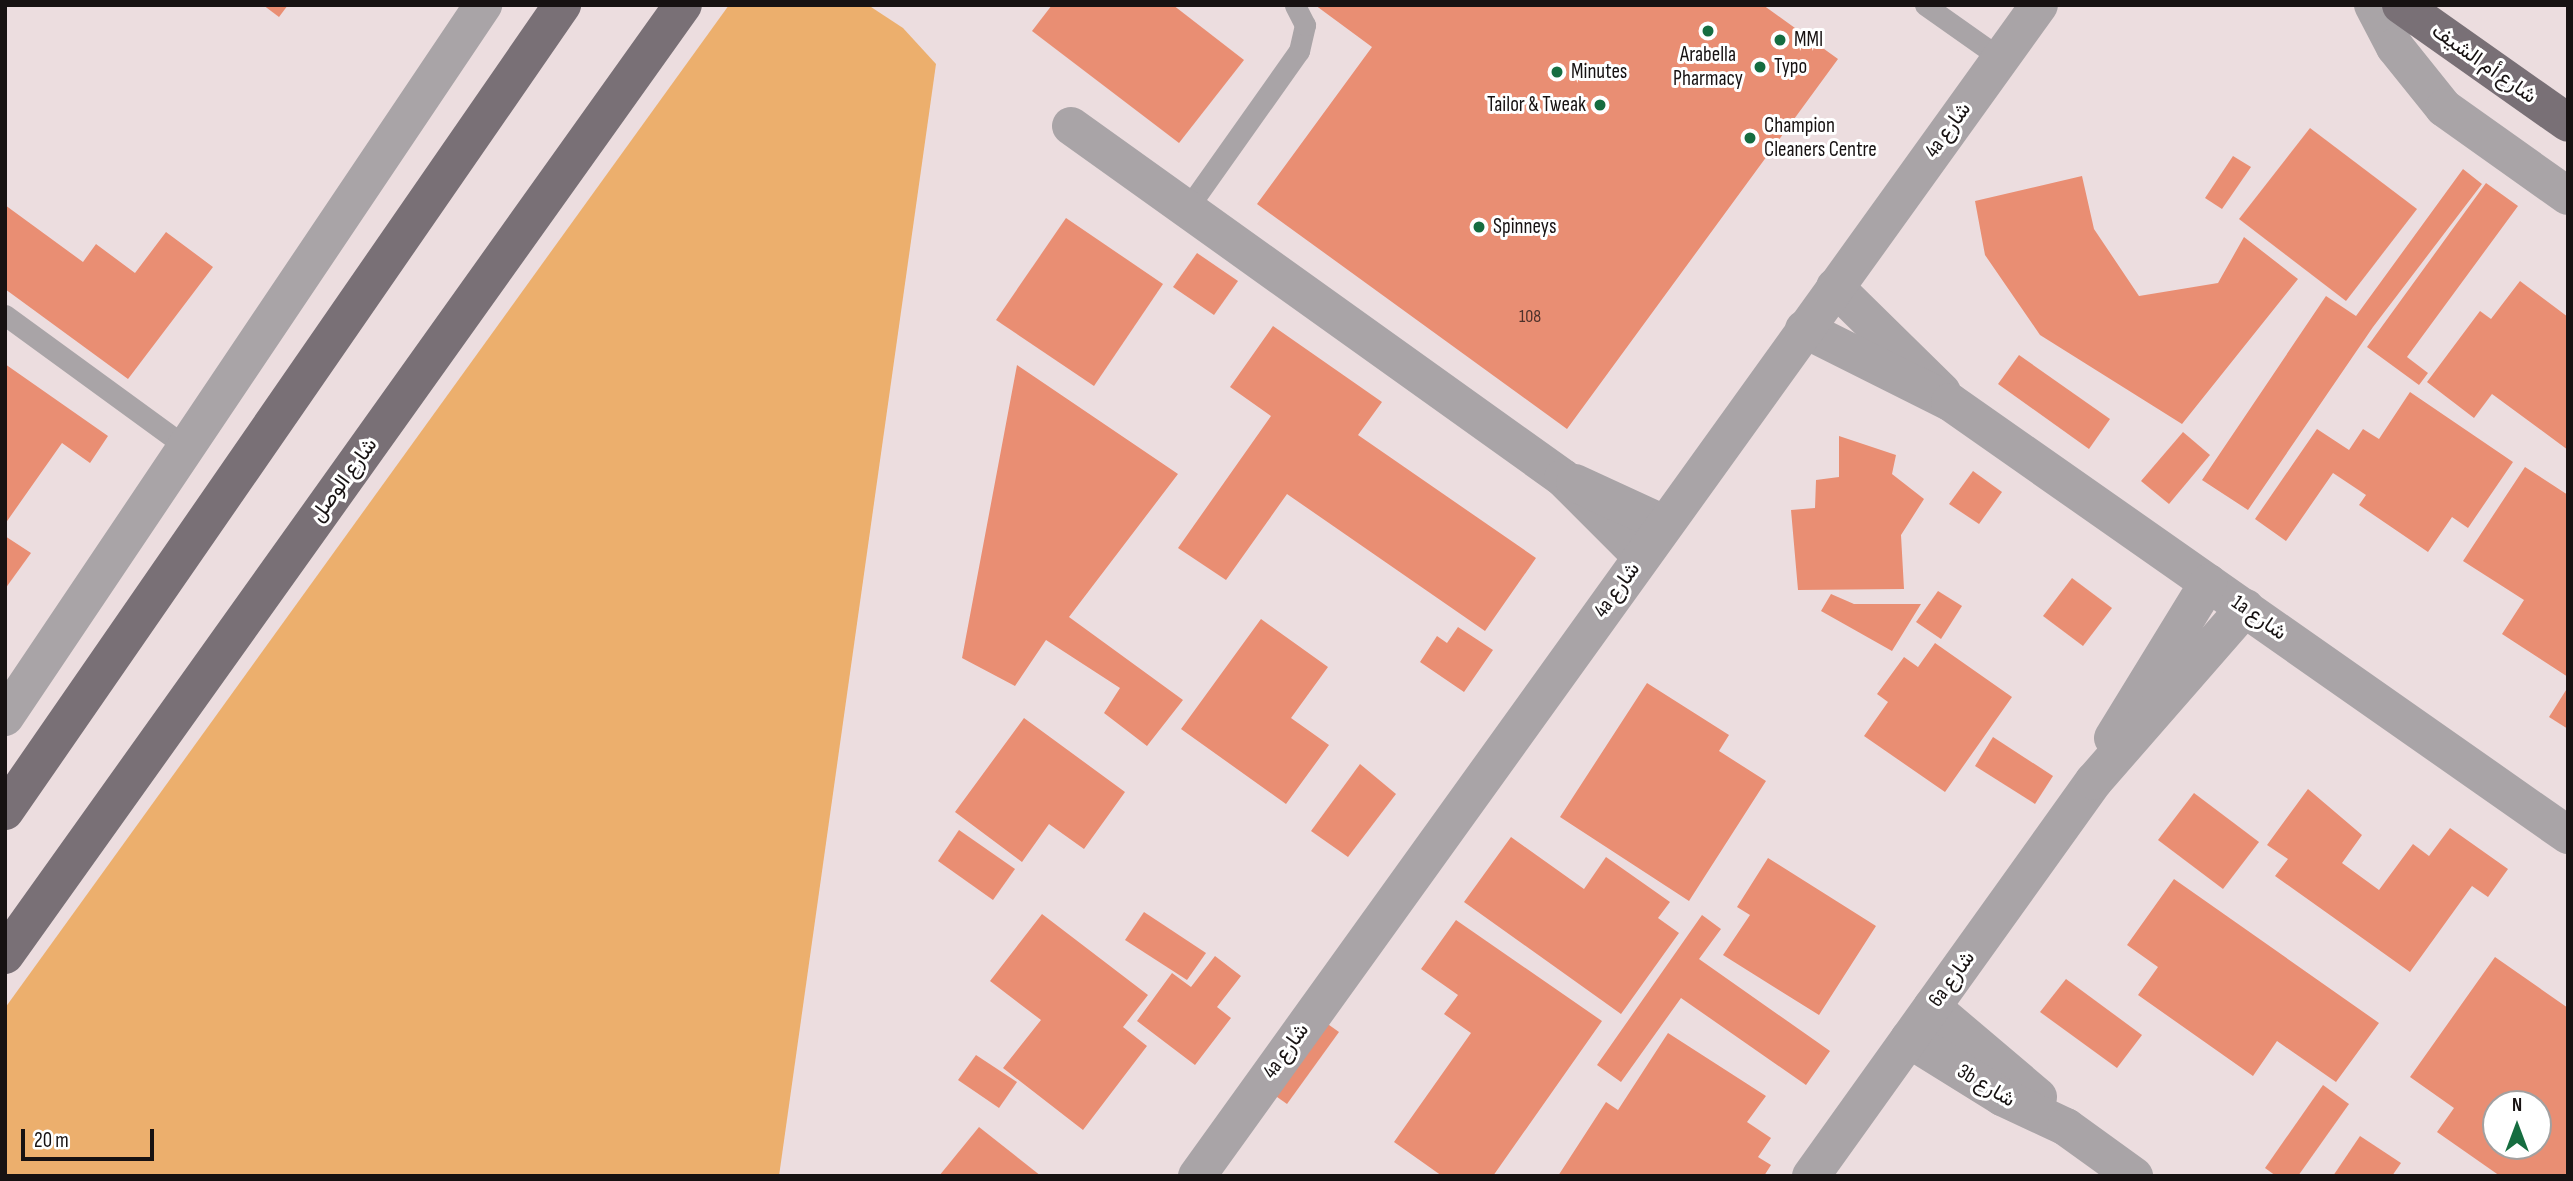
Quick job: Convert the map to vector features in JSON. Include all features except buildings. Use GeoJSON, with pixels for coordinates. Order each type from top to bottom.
{"type":"FeatureCollection","features":[{"type":"Feature","properties":{"kind":"main road"},"geometry":{"type":"LineString","coordinates":[[5,811],[562,5]]}},
{"type":"Feature","properties":{"kind":"main road","name":"شارع الوصل"},"geometry":{"type":"LineString","coordinates":[[5,955],[683,5]]}},
{"type":"Feature","properties":{"kind":"main road","name":"شارع أم الشيف"},"geometry":{"type":"LineString","coordinates":[[2401,5],[2568,123]]}},
{"type":"Feature","properties":{"kind":"street"},"geometry":{"type":"LineString","coordinates":[[5,718],[189,449],[483,5]]}},
{"type":"Feature","properties":{"kind":"street","name":"4a شارع"},"geometry":{"type":"LineString","coordinates":[[1199,1175],[2039,5]]}},
{"type":"Feature","properties":{"kind":"street"},"geometry":{"type":"LineString","coordinates":[[2373,5],[2395,47],[2444,108],[2568,195]]}},
{"type":"Feature","properties":{"kind":"street"},"geometry":{"type":"LineString","coordinates":[[1071,126],[1563,478],[1641,556]]}},
{"type":"Feature","properties":{"kind":"street","name":"1a شارع"},"geometry":{"type":"LineString","coordinates":[[1835,287],[1950,402]]}},
{"type":"Feature","properties":{"kind":"street","name":"1a شارع"},"geometry":{"type":"LineString","coordinates":[[1804,329],[1950,402],[2568,835]]}},
{"type":"Feature","properties":{"kind":"street"},"geometry":{"type":"LineString","coordinates":[[1563,478],[1664,524]]}},
{"type":"Feature","properties":{"kind":"street","name":"6a شارع"},"geometry":{"type":"LineString","coordinates":[[2094,781],[2124,717],[2208,583]]}},
{"type":"Feature","properties":{"kind":"street","name":"6a شارع"},"geometry":{"type":"LineString","coordinates":[[1811,1176],[2094,781],[2245,608]]}},
{"type":"Feature","properties":{"kind":"street","name":"3b شارع"},"geometry":{"type":"LineString","coordinates":[[1932,1007],[2066,1127],[2134,1176]]}},
{"type":"Feature","properties":{"kind":"street","name":"3b شارع"},"geometry":{"type":"LineString","coordinates":[[1909,1039],[2002,1097],[2066,1127]]}},
{"type":"Feature","properties":{"kind":"lane"},"geometry":{"type":"LineString","coordinates":[[1187,209],[1299,51],[1305,25],[1295,5]]}},
{"type":"Feature","properties":{"kind":"lane"},"geometry":{"type":"LineString","coordinates":[[1924,5],[2000,58]]}},
{"type":"Feature","properties":{"kind":"lane"},"geometry":{"type":"LineString","coordinates":[[5,315],[189,449]]}},
{"type":"Feature","properties":{"kind":"shaded area"},"geometry":{"type":"Polygon","coordinates":[[[729,5],[868,5],[903,28],[936,64],[779,1176],[5,1176],[5,1008],[729,5]]]}},
{"type":"Feature","properties":{"kind":"place","name":"Arabella Pharmacy"},"geometry":{"type":"Point","coordinates":[1708,31]}},
{"type":"Feature","properties":{"kind":"place","name":"MMI"},"geometry":{"type":"Point","coordinates":[1780,40]}},
{"type":"Feature","properties":{"kind":"place","name":"Typo"},"geometry":{"type":"Point","coordinates":[1760,67]}},
{"type":"Feature","properties":{"kind":"place","name":"Minutes"},"geometry":{"type":"Point","coordinates":[1557,72]}},
{"type":"Feature","properties":{"kind":"place","name":"Tailor & Tweak"},"geometry":{"type":"Point","coordinates":[1600,105]}},
{"type":"Feature","properties":{"kind":"place","name":"Champion Cleaners Centre"},"geometry":{"type":"Point","coordinates":[1750,138]}},
{"type":"Feature","properties":{"kind":"place","name":"Spinneys"},"geometry":{"type":"Point","coordinates":[1479,227]}}]}
